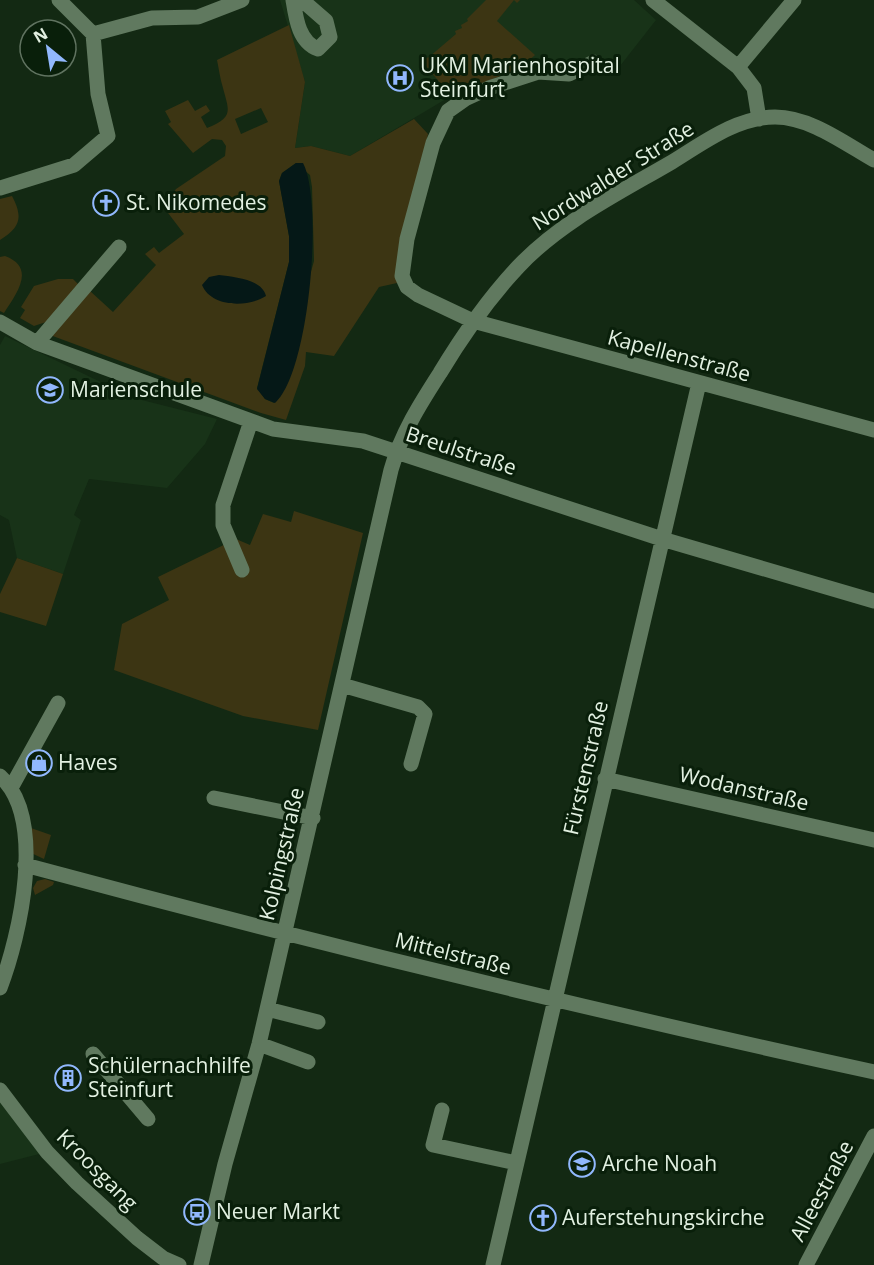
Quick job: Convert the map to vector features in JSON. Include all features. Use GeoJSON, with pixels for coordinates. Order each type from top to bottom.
{"type":"FeatureCollection","features":[{"type":"Feature","properties":{"kind":"street"},"geometry":{"type":"LineString","coordinates":[[0,188],[74,165],[108,136],[98,94],[93,34],[59,0]]}},
{"type":"Feature","properties":{"kind":"street"},"geometry":{"type":"LineString","coordinates":[[93,34],[152,18],[198,17],[242,0]]}},
{"type":"Feature","properties":{"kind":"street"},"geometry":{"type":"LineString","coordinates":[[293,0],[300,31],[308,45],[318,49],[330,37],[326,21],[302,0]]}},
{"type":"Feature","properties":{"kind":"street"},"geometry":{"type":"LineString","coordinates":[[653,0],[738,67],[754,88],[759,119]]}},
{"type":"Feature","properties":{"kind":"street"},"geometry":{"type":"LineString","coordinates":[[738,67],[794,0]]}},
{"type":"Feature","properties":{"kind":"street","name":"Kapellenstraße"},"geometry":{"type":"LineString","coordinates":[[594,62],[569,74],[542,68],[489,88],[448,111],[433,143],[407,238],[402,276],[407,287],[418,295],[473,321],[874,430]]}},
{"type":"Feature","properties":{"kind":"street","name":"Nordwalder Straße"},"geometry":{"type":"LineString","coordinates":[[396,451],[430,389],[473,321],[519,266],[545,242],[595,207],[726,130],[759,119],[789,118],[825,131],[874,160]]}},
{"type":"Feature","properties":{"kind":"street"},"geometry":{"type":"LineString","coordinates":[[37,343],[119,247]]}},
{"type":"Feature","properties":{"kind":"street","name":"Breulstraße"},"geometry":{"type":"LineString","coordinates":[[1,326],[37,343],[273,429],[363,441],[662,539],[874,601]]}},
{"type":"Feature","properties":{"kind":"street","name":"Fürstenstraße"},"geometry":{"type":"LineString","coordinates":[[493,1265],[553,999],[699,383]]}},
{"type":"Feature","properties":{"kind":"street"},"geometry":{"type":"LineString","coordinates":[[242,570],[223,525],[223,506],[251,421]]}},
{"type":"Feature","properties":{"kind":"street","name":"Kolpingstraße"},"geometry":{"type":"LineString","coordinates":[[201,1265],[225,1164],[259,1044],[396,451]]}},
{"type":"Feature","properties":{"kind":"street"},"geometry":{"type":"LineString","coordinates":[[342,685],[418,707],[425,714],[411,764]]}},
{"type":"Feature","properties":{"kind":"street"},"geometry":{"type":"LineString","coordinates":[[0,988],[13,953],[25,865],[23,824],[6,781],[58,703]]}},
{"type":"Feature","properties":{"kind":"street","name":"Wodanstraße"},"geometry":{"type":"LineString","coordinates":[[605,779],[874,840]]}},
{"type":"Feature","properties":{"kind":"street"},"geometry":{"type":"LineString","coordinates":[[214,798],[313,818]]}},
{"type":"Feature","properties":{"kind":"street","name":"Mittelstraße"},"geometry":{"type":"LineString","coordinates":[[25,865],[285,935],[874,1072]]}},
{"type":"Feature","properties":{"kind":"street"},"geometry":{"type":"LineString","coordinates":[[267,1009],[318,1022]]}},
{"type":"Feature","properties":{"kind":"street"},"geometry":{"type":"LineString","coordinates":[[259,1044],[308,1062]]}},
{"type":"Feature","properties":{"kind":"street"},"geometry":{"type":"LineString","coordinates":[[93,1054],[148,1119]]}},
{"type":"Feature","properties":{"kind":"street","name":"Kroosgang"},"geometry":{"type":"LineString","coordinates":[[0,1090],[47,1152],[76,1183],[137,1238],[163,1258],[178,1265]]}},
{"type":"Feature","properties":{"kind":"street"},"geometry":{"type":"LineString","coordinates":[[442,1110],[433,1145],[516,1163]]}},
{"type":"Feature","properties":{"kind":"street","name":"Alleestraße"},"geometry":{"type":"LineString","coordinates":[[806,1265],[874,1136]]}},
{"type":"Feature","properties":{"kind":"shaded area","name":"UKM Marienhospital Steinfurt"},"geometry":{"type":"Polygon","coordinates":[[[280,0],[634,0],[656,20],[620,66],[592,57],[563,65],[521,67],[451,96],[350,156],[311,146],[295,148],[305,82],[280,0]]]}},
{"type":"Feature","properties":{"kind":"shaded area"},"geometry":{"type":"Polygon","coordinates":[[[486,0],[514,0],[497,21],[535,55],[522,67],[451,96],[421,60],[429,57],[456,34],[455,31],[462,28],[461,25],[468,21],[467,19],[486,0]]]}},
{"type":"Feature","properties":{"kind":"shaded area"},"geometry":{"type":"Polygon","coordinates":[[[289,25],[305,82],[295,148],[311,146],[350,156],[414,119],[428,134],[397,283],[379,287],[334,356],[306,352],[305,366],[286,420],[261,413],[50,335],[90,291],[113,312],[156,265],[145,254],[154,247],[159,253],[184,234],[162,205],[162,199],[168,195],[170,197],[176,189],[225,156],[226,146],[222,140],[212,139],[193,153],[168,124],[171,122],[165,111],[188,100],[195,111],[206,105],[210,111],[201,117],[207,128],[226,117],[228,108],[217,60],[289,25]],[[261,108],[235,119],[241,134],[268,122],[261,108]],[[296,163],[282,173],[279,181],[289,236],[289,262],[257,388],[265,399],[274,403],[314,261],[310,175],[296,163]]]}},
{"type":"Feature","properties":{"kind":"shaded area"},"geometry":{"type":"Polygon","coordinates":[[[296,163],[303,163],[309,184],[312,213],[310,287],[297,359],[287,386],[275,403],[265,399],[257,389],[289,262],[289,236],[279,181],[282,173],[296,163]]]}},
{"type":"Feature","properties":{"kind":"shaded area"},"geometry":{"type":"Polygon","coordinates":[[[12,196],[18,210],[18,221],[12,231],[0,240],[0,199],[12,196]]]}},
{"type":"Feature","properties":{"kind":"shaded area"},"geometry":{"type":"Polygon","coordinates":[[[5,256],[15,261],[22,274],[18,290],[4,313],[0,311],[0,257],[5,256]]]}},
{"type":"Feature","properties":{"kind":"shaded area"},"geometry":{"type":"Polygon","coordinates":[[[219,275],[253,282],[263,290],[266,296],[240,304],[213,298],[202,285],[209,277],[219,275]]]}},
{"type":"Feature","properties":{"kind":"shaded area"},"geometry":{"type":"Polygon","coordinates":[[[58,279],[73,279],[79,285],[49,321],[34,326],[20,318],[25,310],[21,307],[34,286],[58,279]]]}},
{"type":"Feature","properties":{"kind":"shaded area"},"geometry":{"type":"Polygon","coordinates":[[[5,336],[134,398],[217,419],[205,444],[167,488],[89,479],[74,515],[81,520],[63,574],[17,558],[9,520],[0,515],[0,345],[5,336]]]}},
{"type":"Feature","properties":{"kind":"shaded area"},"geometry":{"type":"Polygon","coordinates":[[[294,511],[363,533],[318,730],[243,716],[114,670],[122,624],[169,600],[158,577],[236,539],[250,545],[263,514],[291,522],[294,511]]]}},
{"type":"Feature","properties":{"kind":"shaded area"},"geometry":{"type":"Polygon","coordinates":[[[17,558],[63,574],[46,626],[0,612],[0,594],[17,558]]]}},
{"type":"Feature","properties":{"kind":"shaded area"},"geometry":{"type":"Polygon","coordinates":[[[28,827],[51,835],[44,859],[29,852],[28,827]]]}},
{"type":"Feature","properties":{"kind":"shaded area"},"geometry":{"type":"Polygon","coordinates":[[[45,879],[54,882],[53,885],[35,895],[33,888],[37,881],[45,879]]]}},
{"type":"Feature","properties":{"kind":"shaded area"},"geometry":{"type":"Polygon","coordinates":[[[0,1090],[47,1152],[0,1164],[0,1090]]]}},
{"type":"Feature","properties":{"kind":"place","name":"UKM Marienhospital Steinfurt"},"geometry":{"type":"Point","coordinates":[400,78]}},
{"type":"Feature","properties":{"kind":"place","name":"St. Nikomedes"},"geometry":{"type":"Point","coordinates":[106,203]}},
{"type":"Feature","properties":{"kind":"place","name":"Marienschule"},"geometry":{"type":"Point","coordinates":[50,390]}},
{"type":"Feature","properties":{"kind":"place","name":"Haves"},"geometry":{"type":"Point","coordinates":[39,763]}},
{"type":"Feature","properties":{"kind":"place","name":"Schülernachhilfe Steinfurt"},"geometry":{"type":"Point","coordinates":[68,1078]}},
{"type":"Feature","properties":{"kind":"place","name":"Arche Noah"},"geometry":{"type":"Point","coordinates":[582,1164]}},
{"type":"Feature","properties":{"kind":"place","name":"Neuer Markt"},"geometry":{"type":"Point","coordinates":[197,1212]}},
{"type":"Feature","properties":{"kind":"place","name":"Auferstehungskirche"},"geometry":{"type":"Point","coordinates":[543,1218]}}]}
